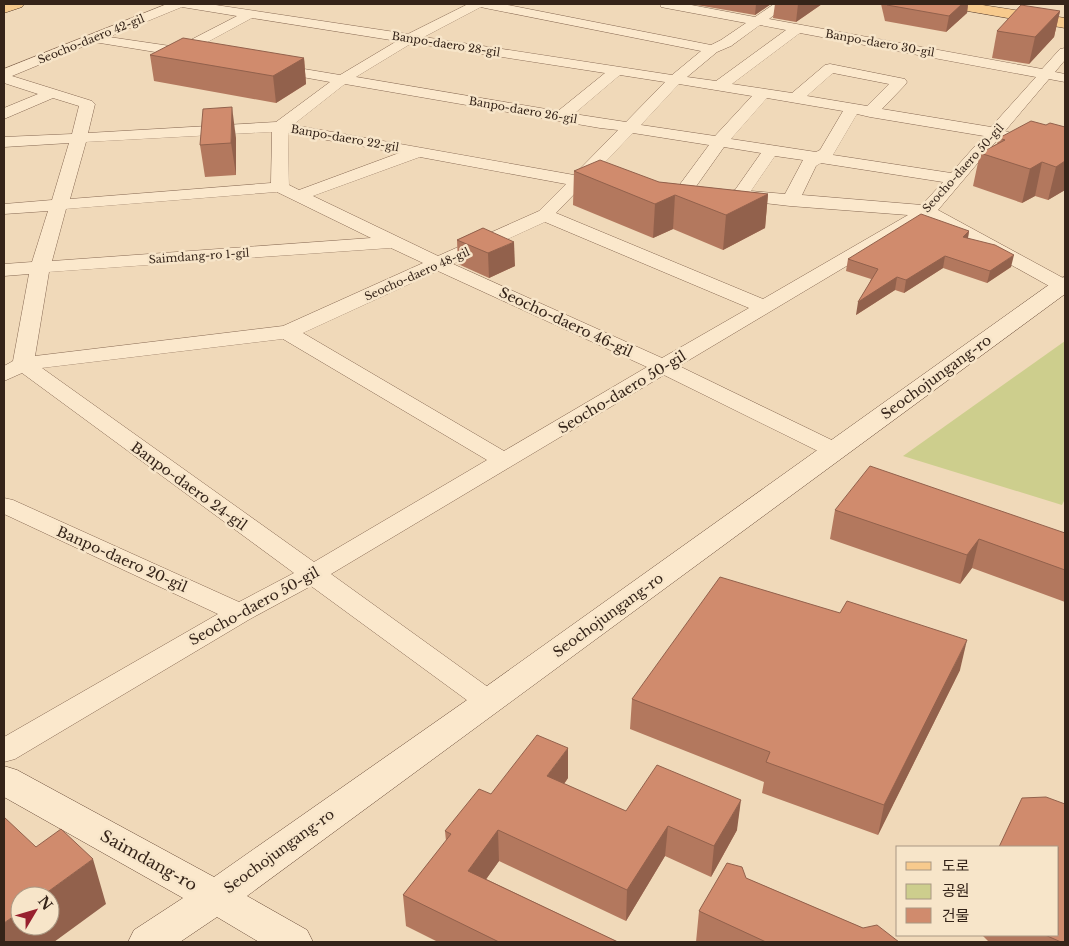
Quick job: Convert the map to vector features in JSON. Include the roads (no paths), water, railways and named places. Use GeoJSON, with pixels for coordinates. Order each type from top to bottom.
{"type":"FeatureCollection","features":[{"type":"Feature","properties":{"kind":"main road"},"geometry":{"type":"LineString","coordinates":[[4,8],[17,4]]}},
{"type":"Feature","properties":{"kind":"main road"},"geometry":{"type":"LineString","coordinates":[[950,4],[1065,23]]}},
{"type":"Feature","properties":{"kind":"main road","name":"Seochojungang-ro"},"geometry":{"type":"LineString","coordinates":[[148,942],[216,897],[488,702],[1064,285]]}},
{"type":"Feature","properties":{"kind":"main road","name":"Saimdang-ro"},"geometry":{"type":"LineString","coordinates":[[4,780],[216,897],[293,942]]}},
{"type":"Feature","properties":{"kind":"street","name":"Seocho-daero 42-gil"},"geometry":{"type":"LineString","coordinates":[[4,74],[178,4]]}},
{"type":"Feature","properties":{"kind":"street","name":"Banpo-daero 28-gil"},"geometry":{"type":"LineString","coordinates":[[185,4],[676,78],[996,133],[1065,155]]}},
{"type":"Feature","properties":{"kind":"street"},"geometry":{"type":"LineString","coordinates":[[4,209],[280,187],[280,127],[343,79],[409,39],[477,4]]}},
{"type":"Feature","properties":{"kind":"street"},"geometry":{"type":"LineString","coordinates":[[485,4],[712,49]]}},
{"type":"Feature","properties":{"kind":"street","name":"Banpo-daero 30-gil"},"geometry":{"type":"LineString","coordinates":[[666,4],[1056,76]]}},
{"type":"Feature","properties":{"kind":"street","name":"Seocho-daero 48-gil"},"geometry":{"type":"LineString","coordinates":[[13,370],[286,332],[545,215],[580,181],[676,78],[712,49],[726,43],[782,4]]}},
{"type":"Feature","properties":{"kind":"street"},"geometry":{"type":"LineString","coordinates":[[276,18],[300,7]]}},
{"type":"Feature","properties":{"kind":"street"},"geometry":{"type":"LineString","coordinates":[[679,18],[694,9]]}},
{"type":"Feature","properties":{"kind":"street"},"geometry":{"type":"LineString","coordinates":[[179,52],[250,14]]}},
{"type":"Feature","properties":{"kind":"street"},"geometry":{"type":"LineString","coordinates":[[648,36],[664,27]]}},
{"type":"Feature","properties":{"kind":"street"},"geometry":{"type":"LineString","coordinates":[[719,86],[798,28]]}},
{"type":"Feature","properties":{"kind":"street"},"geometry":{"type":"LineString","coordinates":[[92,38],[208,57]]}},
{"type":"Feature","properties":{"kind":"street","name":"Seocho-daero 50-gil"},"geometry":{"type":"LineString","coordinates":[[4,751],[240,612],[311,575],[927,211],[996,133],[1056,76],[1065,52]]}},
{"type":"Feature","properties":{"kind":"street","name":"Banpo-daero 26-gil"},"geometry":{"type":"LineString","coordinates":[[256,65],[954,179]]}},
{"type":"Feature","properties":{"kind":"street"},"geometry":{"type":"LineString","coordinates":[[794,99],[830,68],[900,82],[870,112]]}},
{"type":"Feature","properties":{"kind":"street"},"geometry":{"type":"LineString","coordinates":[[562,116],[617,70]]}},
{"type":"Feature","properties":{"kind":"street"},"geometry":{"type":"LineString","coordinates":[[4,78],[87,104],[13,370]]}},
{"type":"Feature","properties":{"kind":"street"},"geometry":{"type":"LineString","coordinates":[[4,114],[52,93]]}},
{"type":"Feature","properties":{"kind":"street"},"geometry":{"type":"LineString","coordinates":[[684,191],[720,141],[763,93]]}},
{"type":"Feature","properties":{"kind":"street"},"geometry":{"type":"LineString","coordinates":[[790,201],[809,163],[826,153],[852,109]]}},
{"type":"Feature","properties":{"kind":"street","name":"Banpo-daero 22-gil"},"geometry":{"type":"LineString","coordinates":[[4,142],[280,127],[580,181],[627,185]]}},
{"type":"Feature","properties":{"kind":"street"},"geometry":{"type":"LineString","coordinates":[[739,196],[771,150]]}},
{"type":"Feature","properties":{"kind":"street"},"geometry":{"type":"LineString","coordinates":[[298,196],[420,151]]}},
{"type":"Feature","properties":{"kind":"street","name":"Seocho-daero 46-gil"},"geometry":{"type":"LineString","coordinates":[[280,187],[834,450]]}},
{"type":"Feature","properties":{"kind":"street"},"geometry":{"type":"LineString","coordinates":[[665,189],[702,192]]}},
{"type":"Feature","properties":{"kind":"street"},"geometry":{"type":"LineString","coordinates":[[720,194],[927,211],[1064,285]]}},
{"type":"Feature","properties":{"kind":"street"},"geometry":{"type":"LineString","coordinates":[[545,215],[765,307]]}},
{"type":"Feature","properties":{"kind":"street","name":"Saimdang-ro 1-gil"},"geometry":{"type":"LineString","coordinates":[[4,270],[395,242]]}},
{"type":"Feature","properties":{"kind":"street"},"geometry":{"type":"LineString","coordinates":[[286,332],[505,461]]}},
{"type":"Feature","properties":{"kind":"street","name":"Banpo-daero 24-gil"},"geometry":{"type":"LineString","coordinates":[[13,370],[311,575],[488,702]]}},
{"type":"Feature","properties":{"kind":"street","name":"Banpo-daero 20-gil"},"geometry":{"type":"LineString","coordinates":[[4,505],[240,612]]}}]}
